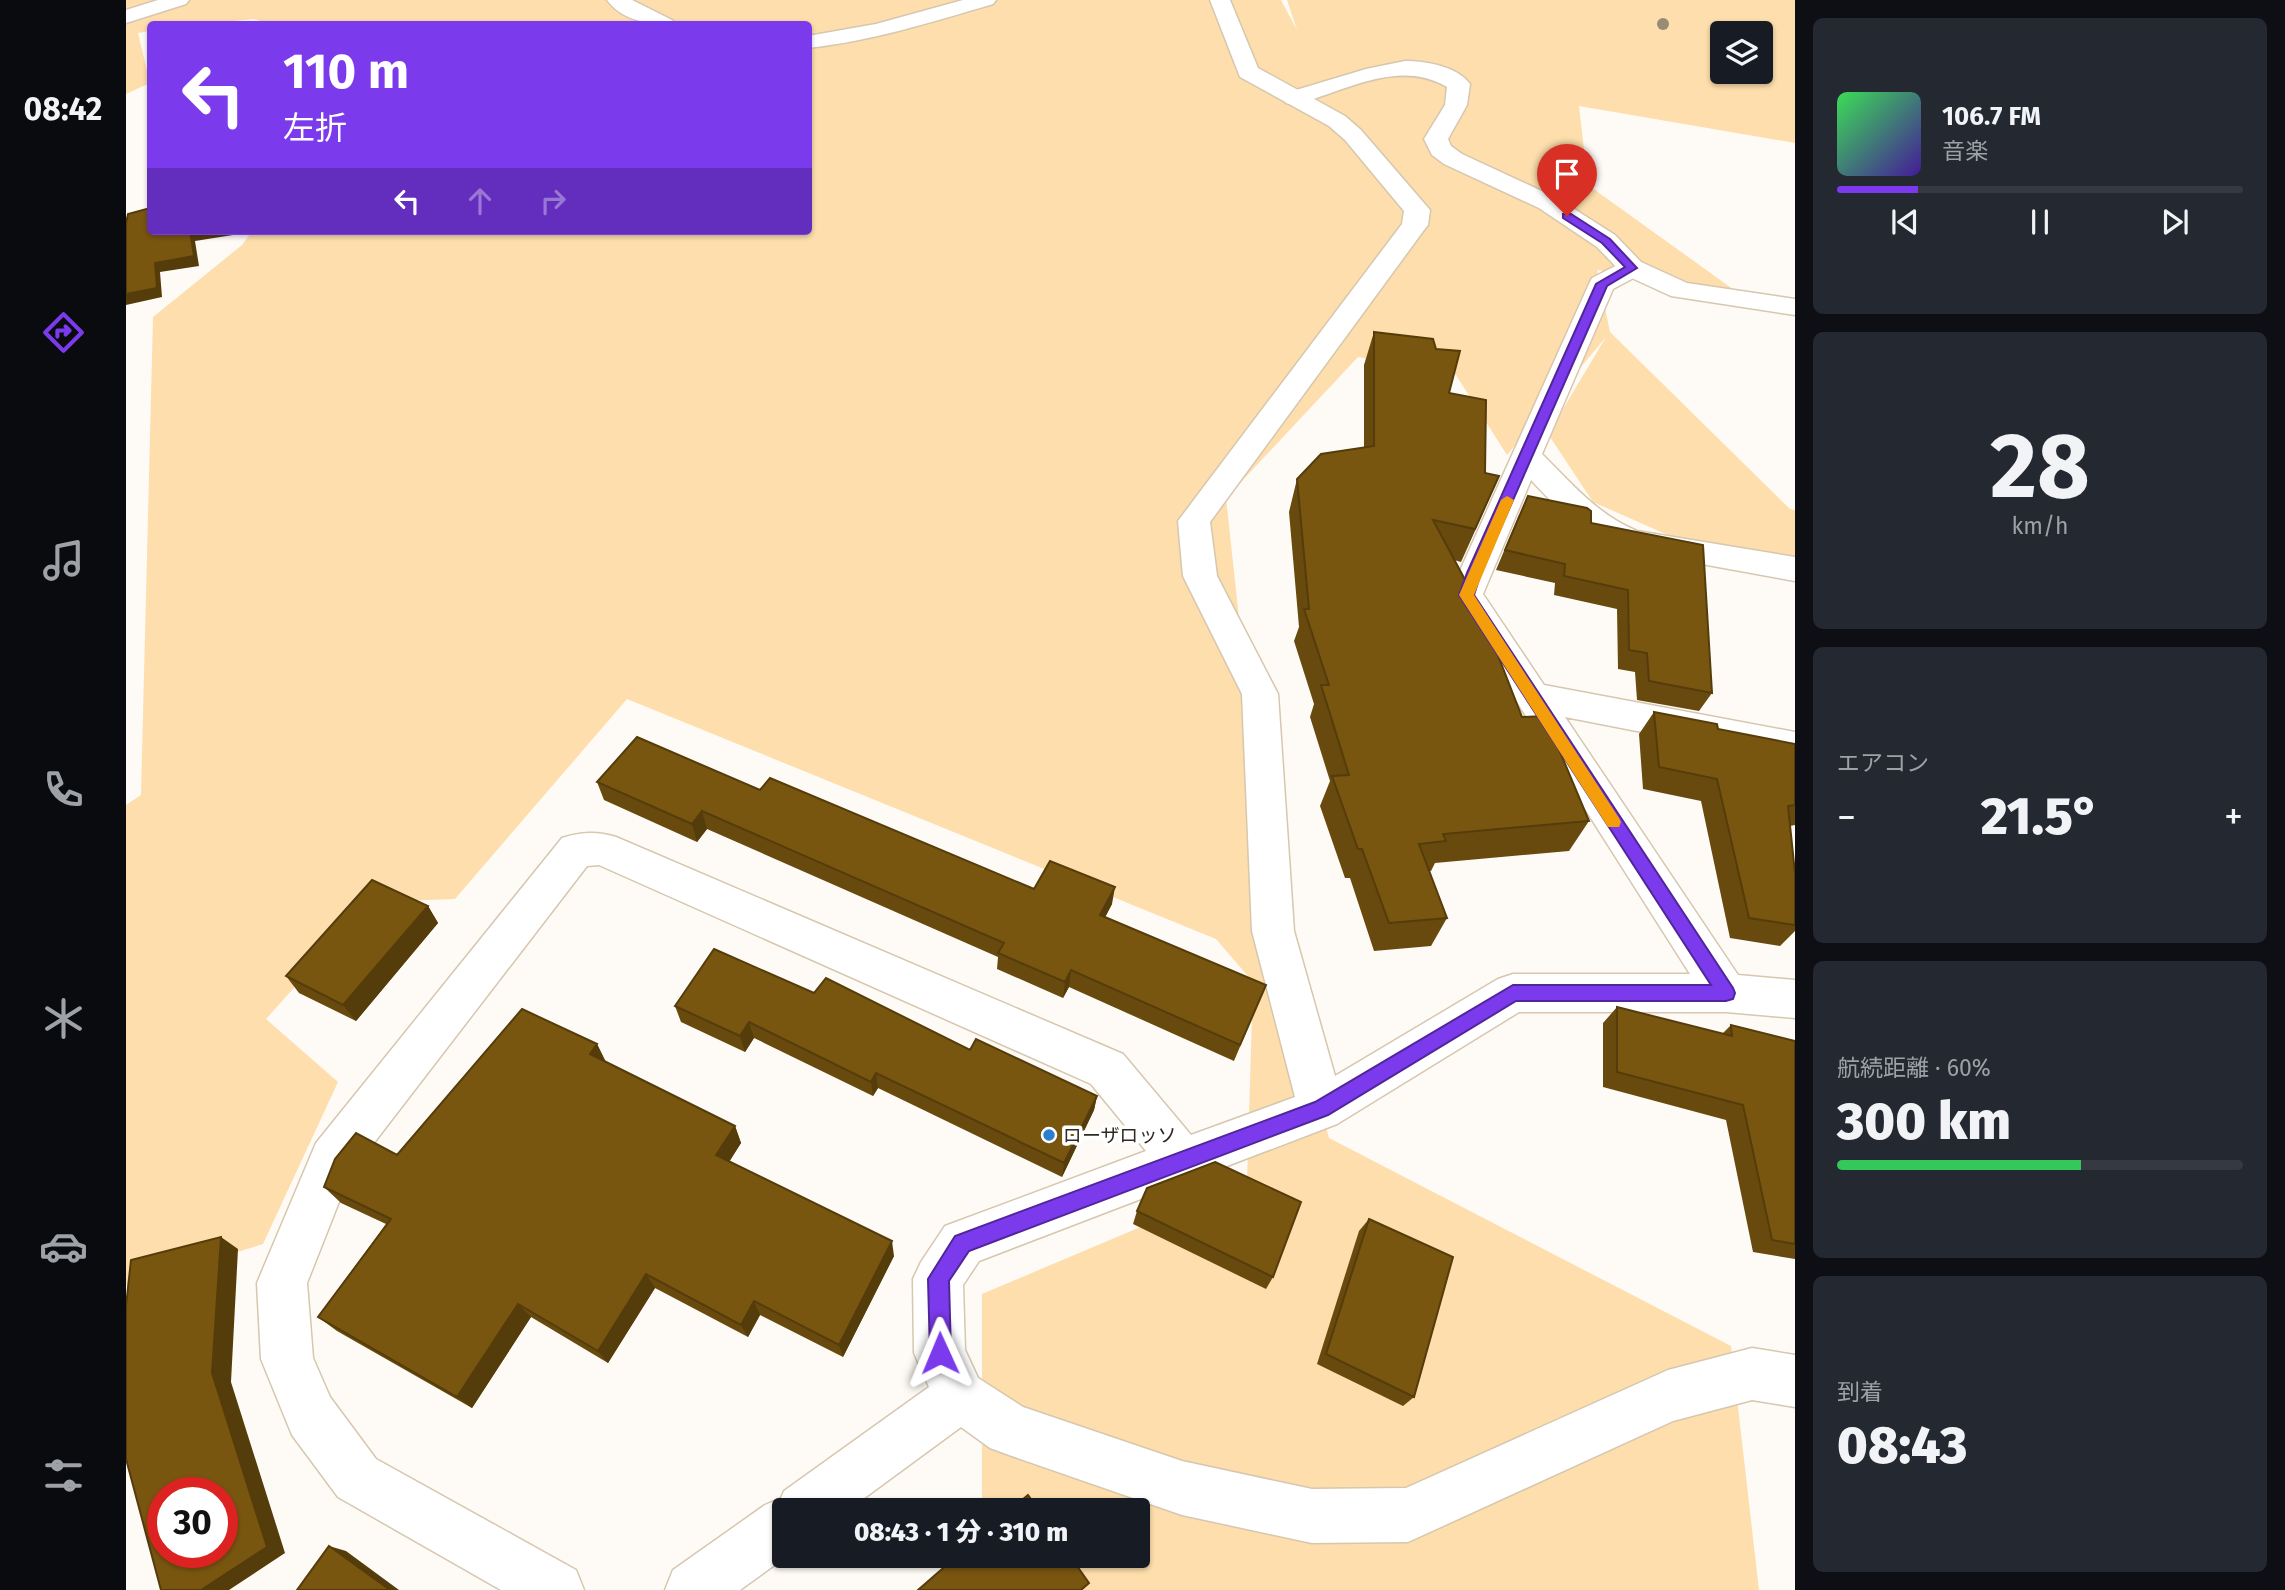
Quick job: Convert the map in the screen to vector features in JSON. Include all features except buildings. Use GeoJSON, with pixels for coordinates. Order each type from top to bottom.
{"type":"FeatureCollection","features":[{"type":"Feature","properties":{"kind":"street"},"geometry":{"type":"LineString","coordinates":[[126,17],[178,0]]}},
{"type":"Feature","properties":{"kind":"street"},"geometry":{"type":"LineString","coordinates":[[617,0],[657,21]]}},
{"type":"Feature","properties":{"kind":"street"},"geometry":{"type":"LineString","coordinates":[[812,42],[831,40],[895,25],[986,0]]}},
{"type":"Feature","properties":{"kind":"street"},"geometry":{"type":"LineString","coordinates":[[1220,0],[1248,72],[1337,121],[1353,135],[1417,210],[1415,225],[1194,521],[1200,576],[1260,694],[1272,931],[1321,1109]]}},
{"type":"Feature","properties":{"kind":"street"},"geometry":{"type":"LineString","coordinates":[[1294,98],[1391,70],[1416,68],[1441,73],[1459,83],[1459,94],[1436,139],[1440,150],[1453,159],[1548,203],[1606,241],[1632,268],[1681,290],[1795,307]]}},
{"type":"Feature","properties":{"kind":"street"},"geometry":{"type":"LineString","coordinates":[[1632,268],[1602,284],[1466,595],[1726,993]]}},
{"type":"Feature","properties":{"kind":"street"},"geometry":{"type":"LineString","coordinates":[[1527,457],[1593,523],[1611,534],[1631,541],[1795,569]]}},
{"type":"Feature","properties":{"kind":"street"},"geometry":{"type":"LineString","coordinates":[[1530,696],[1795,747]]}},
{"type":"Feature","properties":{"kind":"street"},"geometry":{"type":"LineString","coordinates":[[556,1590],[357,1478],[311,1416],[287,1359],[282,1283],[333,1159],[576,850],[602,849],[1107,1069],[1183,1161]]}},
{"type":"Feature","properties":{"kind":"street"},"geometry":{"type":"LineString","coordinates":[[1795,999],[1726,993],[1513,993],[1321,1109],[962,1244],[939,1279],[940,1353],[960,1396],[1009,1429],[1182,1488],[1312,1516],[1408,1515],[1668,1396],[1752,1374],[1795,1381]]}},
{"type":"Feature","properties":{"kind":"street"},"geometry":{"type":"LineString","coordinates":[[820,1498],[960,1396]]}},
{"type":"Feature","properties":{"kind":"street"},"geometry":{"type":"LineString","coordinates":[[693,1590],[772,1533]]}},
{"type":"Feature","properties":{"kind":"shaded area"},"geometry":{"type":"Polygon","coordinates":[[[126,0],[1281,0],[1297,30],[1287,0],[1795,0],[1795,143],[1579,106],[1588,185],[1737,292],[1597,270],[1610,332],[1790,509],[1795,510],[1795,556],[1677,539],[1593,502],[1548,434],[1606,337],[1507,455],[1456,375],[1358,357],[1226,498],[1273,931],[1329,1138],[1731,1346],[1759,1590],[982,1590],[982,1568],[1150,1568],[1150,1498],[982,1498],[982,1294],[1247,1182],[1253,982],[1216,939],[627,699],[455,899],[371,902],[266,1019],[338,1082],[263,1244],[126,1286],[126,805],[141,795],[153,317],[242,245],[249,235],[812,235],[812,21],[147,21],[147,32],[138,33],[147,70],[147,84],[126,94],[126,0]]]}},
{"type":"Feature","properties":{"kind":"slow traffic"},"geometry":{"type":"LineString","coordinates":[[1507,500],[1466,595],[1613,822]]}},
{"type":"Feature","properties":{"kind":"place","name":"ローザロッソ"},"geometry":{"type":"Point","coordinates":[1049,1135]}},
{"type":"Feature","properties":{"kind":"route"},"geometry":{"type":"LineString","coordinates":[[940,1353],[939,1279],[962,1244],[1321,1109],[1513,993],[1726,993],[1466,595],[1602,284],[1632,268],[1606,241],[1567,216]]}}]}
